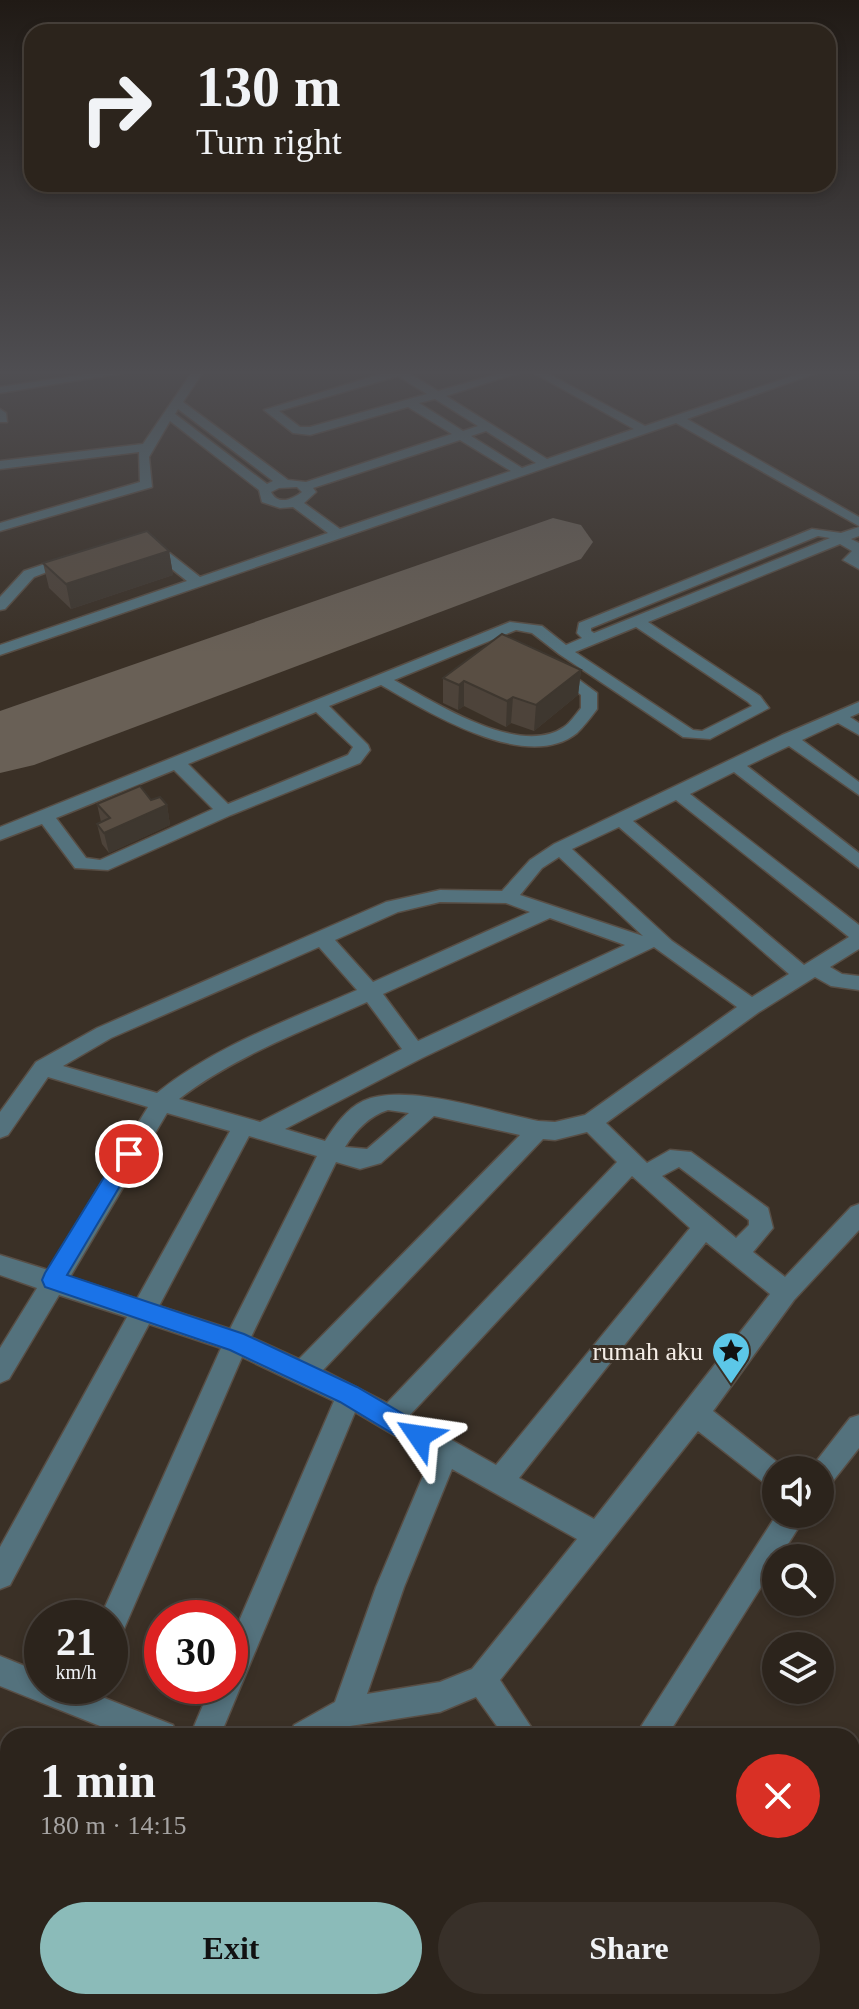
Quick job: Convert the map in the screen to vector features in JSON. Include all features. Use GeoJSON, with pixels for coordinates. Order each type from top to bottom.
{"type":"FeatureCollection","features":[{"type":"Feature","properties":{"kind":"street"},"geometry":{"type":"LineString","coordinates":[[0,527],[147,484],[144,466]]}},
{"type":"Feature","properties":{"kind":"street"},"geometry":{"type":"LineString","coordinates":[[235,466],[266,489]]}},
{"type":"Feature","properties":{"kind":"street"},"geometry":{"type":"LineString","coordinates":[[261,466],[283,482],[306,486],[368,466]]}},
{"type":"Feature","properties":{"kind":"street"},"geometry":{"type":"LineString","coordinates":[[511,466],[522,473]]}},
{"type":"Feature","properties":{"kind":"street"},"geometry":{"type":"LineString","coordinates":[[0,650],[542,466]]}},
{"type":"Feature","properties":{"kind":"street"},"geometry":{"type":"LineString","coordinates":[[763,466],[840,508],[859,522]]}},
{"type":"Feature","properties":{"kind":"street"},"geometry":{"type":"LineString","coordinates":[[266,489],[283,482]]}},
{"type":"Feature","properties":{"kind":"street"},"geometry":{"type":"LineString","coordinates":[[296,503],[309,495],[306,486]]}},
{"type":"Feature","properties":{"kind":"street"},"geometry":{"type":"LineString","coordinates":[[266,489],[264,494],[270,501],[296,503],[338,534]]}},
{"type":"Feature","properties":{"kind":"street"},"geometry":{"type":"LineString","coordinates":[[840,508],[859,501]]}},
{"type":"Feature","properties":{"kind":"street"},"geometry":{"type":"LineString","coordinates":[[564,651],[859,531]]}},
{"type":"Feature","properties":{"kind":"street"},"geometry":{"type":"LineString","coordinates":[[594,640],[584,633],[584,626],[817,532],[842,539],[859,550],[850,560],[859,565]]}},
{"type":"Feature","properties":{"kind":"street"},"geometry":{"type":"LineString","coordinates":[[132,542],[157,546],[197,582]]}},
{"type":"Feature","properties":{"kind":"street"},"geometry":{"type":"LineString","coordinates":[[0,606],[29,574],[87,555]]}},
{"type":"Feature","properties":{"kind":"street"},"geometry":{"type":"LineString","coordinates":[[745,560],[764,571]]}},
{"type":"Feature","properties":{"kind":"street"},"geometry":{"type":"LineString","coordinates":[[0,834],[178,764],[317,704],[523,624],[537,629],[564,651],[689,734],[704,736],[761,708],[754,699],[638,622]]}},
{"type":"Feature","properties":{"kind":"street"},"geometry":{"type":"LineString","coordinates":[[485,637],[511,649]]}},
{"type":"Feature","properties":{"kind":"street"},"geometry":{"type":"LineString","coordinates":[[429,660],[452,670]]}},
{"type":"Feature","properties":{"kind":"street"},"geometry":{"type":"LineString","coordinates":[[381,679],[482,733],[525,741],[544,740],[577,725],[590,702],[589,693],[570,677],[537,661]]}},
{"type":"Feature","properties":{"kind":"street"},"geometry":{"type":"LineString","coordinates":[[45,816],[81,864],[102,866],[358,756],[360,745],[317,704]]}},
{"type":"Feature","properties":{"kind":"street"},"geometry":{"type":"LineString","coordinates":[[507,897],[536,864],[560,848],[859,707]]}},
{"type":"Feature","properties":{"kind":"street"},"geometry":{"type":"LineString","coordinates":[[838,716],[859,730]]}},
{"type":"Feature","properties":{"kind":"street"},"geometry":{"type":"LineString","coordinates":[[788,738],[859,790]]}},
{"type":"Feature","properties":{"kind":"street"},"geometry":{"type":"LineString","coordinates":[[178,764],[225,811]]}},
{"type":"Feature","properties":{"kind":"street"},"geometry":{"type":"LineString","coordinates":[[735,765],[859,862]]}},
{"type":"Feature","properties":{"kind":"street"},"geometry":{"type":"LineString","coordinates":[[122,1600],[236,1342],[331,1150],[354,1118],[374,1105],[388,1102],[430,1107],[538,1130],[555,1131],[591,1122],[752,1007],[810,972],[859,937],[679,794]]}},
{"type":"Feature","properties":{"kind":"street"},"geometry":{"type":"LineString","coordinates":[[622,821],[810,972],[838,981],[859,983]]}},
{"type":"Feature","properties":{"kind":"street"},"geometry":{"type":"LineString","coordinates":[[560,848],[649,940],[752,1007]]}},
{"type":"Feature","properties":{"kind":"street"},"geometry":{"type":"LineString","coordinates":[[0,1129],[43,1068],[104,1033],[324,940],[393,907],[418,899],[473,895],[507,897],[547,912],[649,940]]}},
{"type":"Feature","properties":{"kind":"street"},"geometry":{"type":"LineString","coordinates":[[0,1371],[159,1103],[209,1067],[547,912]]}},
{"type":"Feature","properties":{"kind":"street"},"geometry":{"type":"LineString","coordinates":[[324,940],[371,993],[415,1052]]}},
{"type":"Feature","properties":{"kind":"street"},"geometry":{"type":"LineString","coordinates":[[0,1575],[144,1309],[253,1128],[649,940]]}},
{"type":"Feature","properties":{"kind":"street"},"geometry":{"type":"LineString","coordinates":[[43,1068],[360,1160],[373,1157],[430,1107]]}},
{"type":"Feature","properties":{"kind":"street"},"geometry":{"type":"LineString","coordinates":[[591,1122],[638,1169],[704,1227],[786,1292]]}},
{"type":"Feature","properties":{"kind":"street"},"geometry":{"type":"LineString","coordinates":[[303,1373],[538,1130]]}},
{"type":"Feature","properties":{"kind":"street"},"geometry":{"type":"LineString","coordinates":[[390,1418],[638,1169],[683,1158],[760,1215],[761,1228],[736,1253]]}},
{"type":"Feature","properties":{"kind":"street"},"geometry":{"type":"LineString","coordinates":[[319,1728],[346,1712],[440,1697],[482,1680],[696,1413],[786,1292],[858,1216]]}},
{"type":"Feature","properties":{"kind":"street"},"geometry":{"type":"LineString","coordinates":[[500,1481],[704,1227]]}},
{"type":"Feature","properties":{"kind":"street"},"geometry":{"type":"LineString","coordinates":[[0,1265],[144,1309],[236,1342],[349,1395],[597,1535]]}},
{"type":"Feature","properties":{"kind":"street"},"geometry":{"type":"LineString","coordinates":[[248,1633],[349,1395]]}},
{"type":"Feature","properties":{"kind":"street"},"geometry":{"type":"LineString","coordinates":[[696,1413],[762,1465]]}},
{"type":"Feature","properties":{"kind":"street"},"geometry":{"type":"LineString","coordinates":[[834,1459],[859,1427]]}},
{"type":"Feature","properties":{"kind":"street"},"geometry":{"type":"LineString","coordinates":[[346,1712],[390,1587],[446,1452]]}},
{"type":"Feature","properties":{"kind":"street"},"geometry":{"type":"LineString","coordinates":[[655,1728],[784,1528]]}},
{"type":"Feature","properties":{"kind":"street"},"geometry":{"type":"LineString","coordinates":[[0,1671],[24,1678]]}},
{"type":"Feature","properties":{"kind":"street"},"geometry":{"type":"LineString","coordinates":[[482,1680],[516,1728]]}},
{"type":"Feature","properties":{"kind":"street"},"geometry":{"type":"LineString","coordinates":[[100,1704],[147,1728]]}},
{"type":"Feature","properties":{"kind":"street"},"geometry":{"type":"LineString","coordinates":[[208,1728],[218,1704]]}},
{"type":"Feature","properties":{"kind":"building"},"geometry":{"type":"Polygon","coordinates":[[[147,531],[169,551],[66,584],[43,563],[147,531]]]}},
{"type":"Feature","properties":{"kind":"building"},"geometry":{"type":"Polygon","coordinates":[[[502,634],[581,670],[536,705],[513,697],[507,701],[464,681],[459,685],[443,678],[502,634]]]}},
{"type":"Feature","properties":{"kind":"building"},"geometry":{"type":"Polygon","coordinates":[[[140,786],[151,800],[160,797],[167,805],[104,833],[97,824],[110,818],[97,804],[140,786]]]}},
{"type":"Feature","properties":{"kind":"runway"},"geometry":{"type":"LineString","coordinates":[[0,744],[553,542]]}},
{"type":"Feature","properties":{"kind":"place","name":"rumah aku"},"geometry":{"type":"Point","coordinates":[731,1385]}},
{"type":"Feature","properties":{"kind":"route"},"geometry":{"type":"LineString","coordinates":[[129,1154],[53,1280],[236,1342],[349,1395],[419,1436]]}}]}
